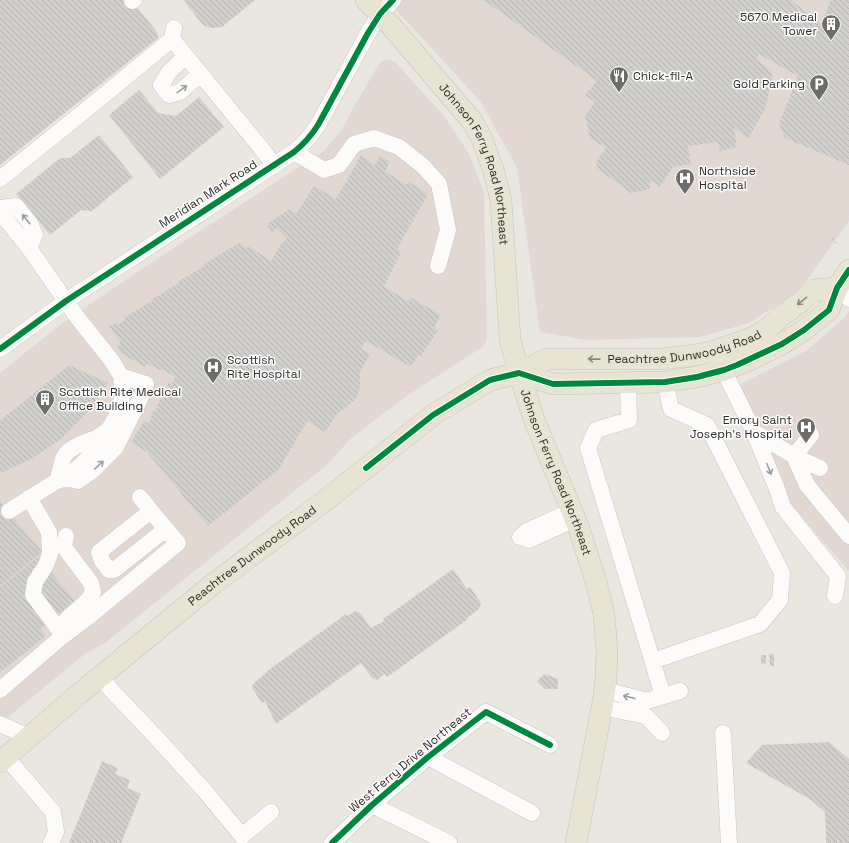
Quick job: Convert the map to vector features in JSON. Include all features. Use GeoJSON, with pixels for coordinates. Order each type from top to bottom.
{"type":"FeatureCollection","features":[{"type":"Feature","properties":{"kind":"main road","name":"Johnson Ferry Road Northeast"},"geometry":{"type":"LineString","coordinates":[[380,5],[392,27],[472,121],[482,139],[493,169],[501,200],[510,339],[519,374],[535,422],[573,515],[595,578],[604,614],[607,651],[606,679],[576,843]]}},
{"type":"Feature","properties":{"kind":"main road","name":"Peachtree Dunwoody Road"},"geometry":{"type":"LineString","coordinates":[[519,374],[552,384],[665,382],[697,377],[724,370],[750,360],[782,344],[804,330],[829,310],[843,293],[849,270]]}},
{"type":"Feature","properties":{"kind":"main road","name":"Peachtree Dunwoody Road"},"geometry":{"type":"LineString","coordinates":[[3,760],[79,694],[213,584],[322,503],[433,415],[490,380],[519,374],[547,359],[661,359],[714,351],[756,336],[766,330],[814,290],[843,293]]}},
{"type":"Feature","properties":{"kind":"street","name":"Meridian Mark Road"},"geometry":{"type":"LineString","coordinates":[[0,349],[66,301],[303,145],[312,136],[368,33],[380,5]]}},
{"type":"Feature","properties":{"kind":"street"},"geometry":{"type":"LineString","coordinates":[[0,179],[28,150],[92,105],[173,34],[186,56],[274,164]]}},
{"type":"Feature","properties":{"kind":"street"},"geometry":{"type":"LineString","coordinates":[[186,56],[169,72],[161,85],[169,95],[180,92],[200,74]]}},
{"type":"Feature","properties":{"kind":"street"},"geometry":{"type":"LineString","coordinates":[[294,152],[324,170],[339,165],[354,144],[374,138],[399,147],[423,166],[439,184],[448,230],[438,266]]}},
{"type":"Feature","properties":{"kind":"street"},"geometry":{"type":"LineString","coordinates":[[0,208],[16,206],[30,223],[35,235],[29,248]]}},
{"type":"Feature","properties":{"kind":"street"},"geometry":{"type":"LineString","coordinates":[[0,212],[29,248],[66,301],[112,361],[121,376],[121,409],[108,430],[96,438],[75,447],[66,453],[62,459],[59,473],[66,478],[78,482],[92,472],[116,447],[146,384],[121,376]]}},
{"type":"Feature","properties":{"kind":"street"},"geometry":{"type":"LineString","coordinates":[[714,351],[754,432],[783,507],[838,576],[835,596]]}},
{"type":"Feature","properties":{"kind":"street"},"geometry":{"type":"LineString","coordinates":[[628,382],[628,420],[596,430],[588,448],[663,696]]}},
{"type":"Feature","properties":{"kind":"street"},"geometry":{"type":"LineString","coordinates":[[653,662],[760,624],[780,600],[782,573],[706,425],[671,409],[665,382]]}},
{"type":"Feature","properties":{"kind":"street"},"geometry":{"type":"LineString","coordinates":[[754,432],[794,456],[820,468]]}},
{"type":"Feature","properties":{"kind":"street"},"geometry":{"type":"LineString","coordinates":[[794,456],[811,435]]}},
{"type":"Feature","properties":{"kind":"street"},"geometry":{"type":"LineString","coordinates":[[794,456],[807,485],[849,536]]}},
{"type":"Feature","properties":{"kind":"street"},"geometry":{"type":"LineString","coordinates":[[9,511],[55,482],[66,478]]}},
{"type":"Feature","properties":{"kind":"street"},"geometry":{"type":"LineString","coordinates":[[0,690],[178,543],[140,497]]}},
{"type":"Feature","properties":{"kind":"street"},"geometry":{"type":"LineString","coordinates":[[29,498],[48,532],[50,554],[46,565],[35,582],[33,595],[66,634]]}},
{"type":"Feature","properties":{"kind":"street"},"geometry":{"type":"LineString","coordinates":[[151,511],[99,552],[102,561],[109,570],[114,570],[166,529]]}},
{"type":"Feature","properties":{"kind":"street"},"geometry":{"type":"LineString","coordinates":[[66,536],[64,547],[91,583],[93,592],[88,600],[67,619],[63,626],[66,634]]}},
{"type":"Feature","properties":{"kind":"street"},"geometry":{"type":"LineString","coordinates":[[100,677],[205,791],[242,836],[271,812]]}},
{"type":"Feature","properties":{"kind":"street"},"geometry":{"type":"LineString","coordinates":[[646,709],[663,696],[680,691]]}},
{"type":"Feature","properties":{"kind":"street"},"geometry":{"type":"LineString","coordinates":[[603,699],[646,709],[662,733]]}},
{"type":"Feature","properties":{"kind":"street","name":"West Ferry Drive Northeast"},"geometry":{"type":"LineString","coordinates":[[332,843],[372,804],[428,757],[486,712],[550,745]]}},
{"type":"Feature","properties":{"kind":"street"},"geometry":{"type":"LineString","coordinates":[[0,724],[29,737]]}},
{"type":"Feature","properties":{"kind":"street"},"geometry":{"type":"LineString","coordinates":[[723,732],[729,843]]}},
{"type":"Feature","properties":{"kind":"street"},"geometry":{"type":"LineString","coordinates":[[428,757],[532,813]]}},
{"type":"Feature","properties":{"kind":"street"},"geometry":{"type":"LineString","coordinates":[[3,760],[53,812],[56,832],[51,843]]}},
{"type":"Feature","properties":{"kind":"street"},"geometry":{"type":"LineString","coordinates":[[372,804],[449,843]]}},
{"type":"Feature","properties":{"kind":"path"},"geometry":{"type":"LineString","coordinates":[[832,238],[836,243]]}},
{"type":"Feature","properties":{"kind":"shaded area","name":"Northside Hospital"},"geometry":{"type":"Polygon","coordinates":[[[387,0],[849,0],[849,221],[807,280],[795,293],[749,323],[700,337],[586,340],[540,332],[517,168],[481,102],[387,0]]]}},
{"type":"Feature","properties":{"kind":"shaded area","name":"Scottish Rite Hospital"},"geometry":{"type":"Polygon","coordinates":[[[384,60],[391,60],[396,63],[444,116],[469,154],[484,192],[487,340],[481,348],[408,395],[349,440],[328,464],[105,643],[86,653],[2,722],[0,719],[0,373],[61,324],[146,266],[325,150],[342,129],[379,64],[384,60]]]}},
{"type":"Feature","properties":{"kind":"shaded area","name":"Emory Saint Joseph's Hospital"},"geometry":{"type":"Polygon","coordinates":[[[849,311],[849,571],[788,501],[737,386],[807,350],[844,318],[849,311]]]}},
{"type":"Feature","properties":{"kind":"building"},"geometry":{"type":"Polygon","coordinates":[[[0,0],[131,0],[157,32],[158,38],[0,165],[0,0]]]}},
{"type":"Feature","properties":{"kind":"building"},"geometry":{"type":"Polygon","coordinates":[[[183,0],[255,0],[222,27],[211,28],[203,25],[183,0]]]}},
{"type":"Feature","properties":{"kind":"building"},"geometry":{"type":"Polygon","coordinates":[[[484,0],[791,0],[821,24],[831,0],[849,0],[849,165],[785,138],[779,124],[798,76],[759,54],[756,58],[772,73],[772,79],[765,109],[748,139],[734,128],[737,147],[720,151],[718,142],[688,146],[691,164],[673,167],[660,187],[650,180],[650,189],[631,193],[598,169],[596,162],[606,148],[590,138],[585,116],[595,102],[585,95],[597,81],[484,0]]]}},
{"type":"Feature","properties":{"kind":"building"},"geometry":{"type":"Polygon","coordinates":[[[139,90],[158,113],[176,116],[199,97],[224,127],[160,179],[109,115],[139,90]]]}},
{"type":"Feature","properties":{"kind":"building"},"geometry":{"type":"Polygon","coordinates":[[[99,135],[133,177],[92,211],[81,210],[50,235],[16,194],[60,158],[70,158],[99,135]]]}},
{"type":"Feature","properties":{"kind":"building"},"geometry":{"type":"Polygon","coordinates":[[[361,155],[375,165],[380,156],[390,162],[385,171],[406,185],[409,182],[428,194],[397,249],[401,252],[384,287],[409,301],[410,297],[441,315],[434,328],[438,330],[421,356],[418,355],[411,367],[366,341],[361,349],[370,354],[360,372],[360,387],[357,397],[337,414],[325,432],[307,421],[279,469],[208,526],[147,452],[131,442],[144,421],[149,423],[153,411],[155,412],[161,396],[164,397],[169,382],[172,384],[175,377],[162,369],[160,370],[147,364],[145,367],[121,353],[117,347],[120,342],[109,326],[117,323],[119,324],[126,320],[124,318],[152,302],[151,300],[206,265],[204,264],[239,243],[247,248],[249,246],[271,261],[281,244],[287,239],[277,228],[271,233],[267,224],[290,209],[296,214],[314,186],[336,199],[361,155]]]}},
{"type":"Feature","properties":{"kind":"building","name":"Scottish Rite Medical Office Building"},"geometry":{"type":"Polygon","coordinates":[[[69,365],[108,383],[88,411],[60,440],[30,460],[0,473],[0,421],[69,365]]]}},
{"type":"Feature","properties":{"kind":"building"},"geometry":{"type":"Polygon","coordinates":[[[0,501],[42,552],[0,586],[0,501]]]}},
{"type":"Feature","properties":{"kind":"building"},"geometry":{"type":"Polygon","coordinates":[[[38,557],[75,601],[40,629],[46,636],[0,672],[0,587],[38,557]]]}},
{"type":"Feature","properties":{"kind":"building"},"geometry":{"type":"Polygon","coordinates":[[[453,569],[467,589],[470,587],[481,603],[479,609],[467,618],[468,619],[387,677],[385,674],[377,680],[372,678],[361,663],[276,724],[265,701],[262,703],[252,688],[255,682],[266,672],[346,614],[347,616],[356,611],[358,612],[371,628],[384,621],[383,619],[453,569]]]}},
{"type":"Feature","properties":{"kind":"building"},"geometry":{"type":"Polygon","coordinates":[[[769,654],[774,654],[774,666],[770,666],[769,654]]]}},
{"type":"Feature","properties":{"kind":"building"},"geometry":{"type":"Polygon","coordinates":[[[761,655],[766,655],[766,663],[761,664],[761,655]]]}},
{"type":"Feature","properties":{"kind":"building"},"geometry":{"type":"Polygon","coordinates":[[[545,674],[558,679],[558,689],[545,689],[537,681],[545,674]]]}},
{"type":"Feature","properties":{"kind":"building"},"geometry":{"type":"Polygon","coordinates":[[[829,742],[849,759],[849,843],[826,843],[825,812],[810,799],[746,763],[762,745],[829,742]]]}},
{"type":"Feature","properties":{"kind":"building"},"geometry":{"type":"Polygon","coordinates":[[[102,761],[118,768],[115,774],[130,780],[127,788],[141,794],[121,843],[69,843],[102,761]]]}},
{"type":"Feature","properties":{"kind":"cycle path"},"geometry":{"type":"LineString","coordinates":[[0,349],[66,301],[298,149],[313,133],[368,33],[380,14],[393,0]]}},
{"type":"Feature","properties":{"kind":"cycle path"},"geometry":{"type":"LineString","coordinates":[[366,468],[433,415],[490,380],[519,373],[553,384],[665,382],[697,377],[737,365],[782,344],[804,330],[829,310],[837,288],[849,270]]}},
{"type":"Feature","properties":{"kind":"cycle path"},"geometry":{"type":"LineString","coordinates":[[332,843],[372,805],[428,757],[486,712],[550,745]]}},
{"type":"Feature","properties":{"kind":"place","name":"5670 Medical Tower"},"geometry":{"type":"Point","coordinates":[831,41]}},
{"type":"Feature","properties":{"kind":"place","name":"Chick-fil-A"},"geometry":{"type":"Point","coordinates":[619,93]}},
{"type":"Feature","properties":{"kind":"place","name":"Gold Parking"},"geometry":{"type":"Point","coordinates":[819,101]}},
{"type":"Feature","properties":{"kind":"place","name":"Northside Hospital"},"geometry":{"type":"Point","coordinates":[685,195]}},
{"type":"Feature","properties":{"kind":"place","name":"Scottish Rite Hospital"},"geometry":{"type":"Point","coordinates":[213,384]}},
{"type":"Feature","properties":{"kind":"place","name":"Scottish Rite Medical Office Building"},"geometry":{"type":"Point","coordinates":[45,416]}},
{"type":"Feature","properties":{"kind":"place","name":"Emory Saint Joseph's Hospital"},"geometry":{"type":"Point","coordinates":[806,444]}}]}
